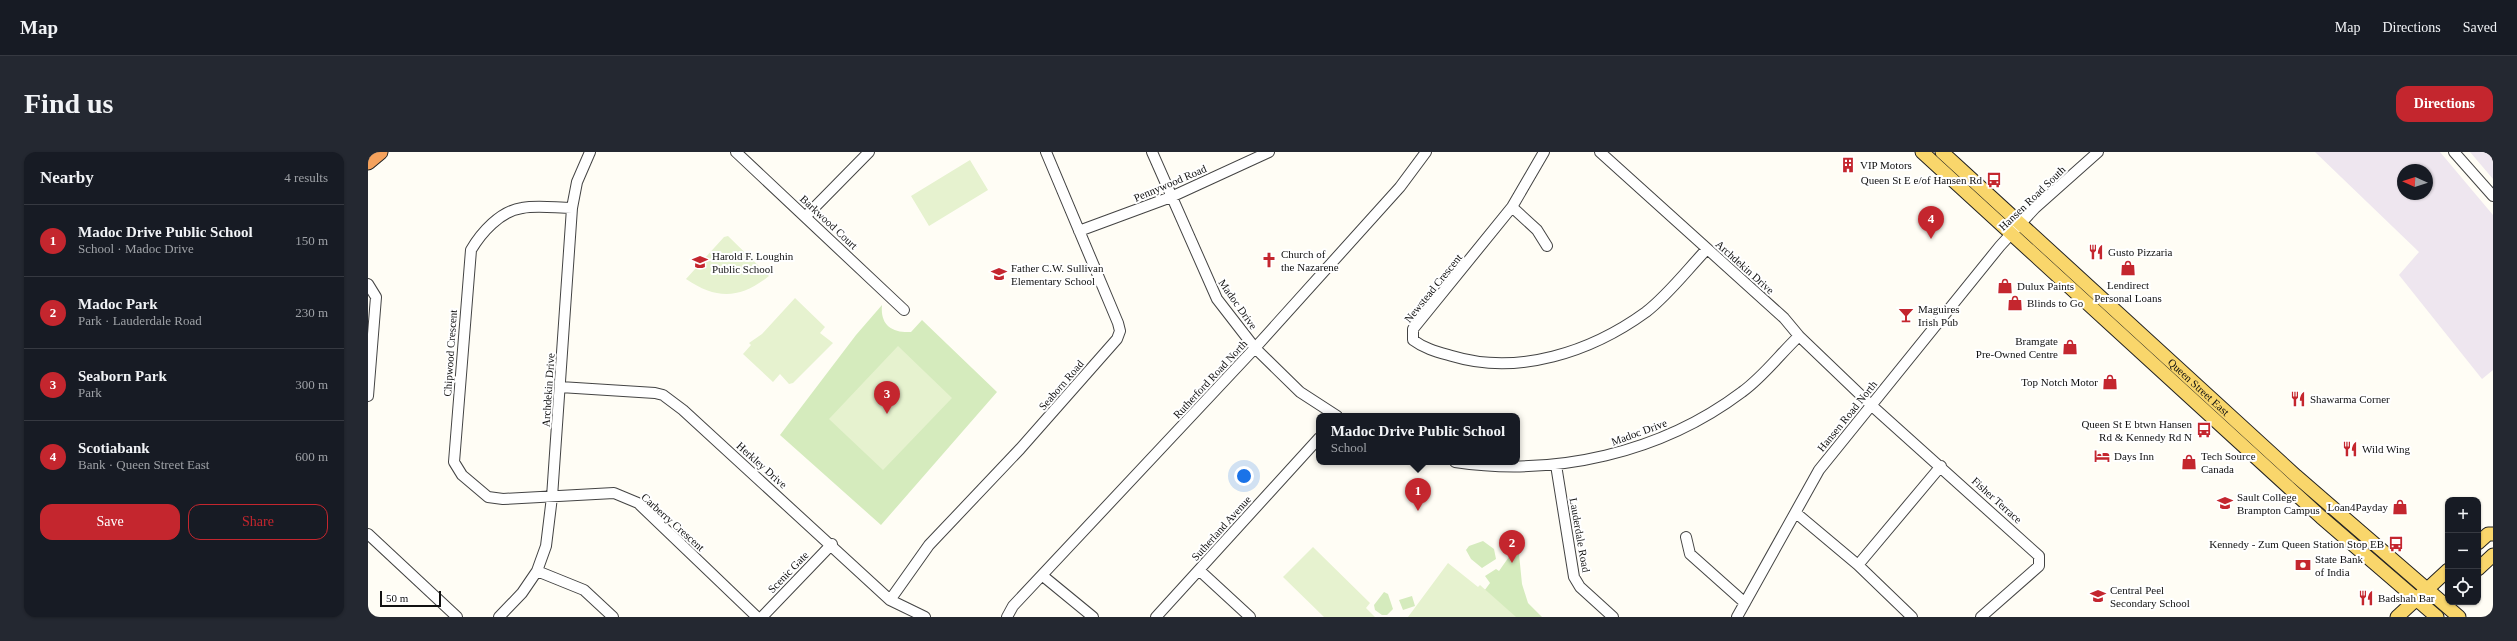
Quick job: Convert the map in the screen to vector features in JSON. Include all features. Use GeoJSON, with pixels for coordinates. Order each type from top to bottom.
{"type":"FeatureCollection","features":[{"type":"Feature","properties":{"kind":"highway"},"geometry":{"type":"LineString","coordinates":[[368,162],[380,152]]}},
{"type":"Feature","properties":{"kind":"main road","name":"Queen Street East"},"geometry":{"type":"LineString","coordinates":[[1922,152],[2321,517],[2417,599],[2431,615]]}},
{"type":"Feature","properties":{"kind":"main road","name":"Queen Street East"},"geometry":{"type":"LineString","coordinates":[[1942,152],[2296,476],[2427,589],[2445,599]]}},
{"type":"Feature","properties":{"kind":"main road"},"geometry":{"type":"LineString","coordinates":[[2481,540],[2488,534],[2493,534]]}},
{"type":"Feature","properties":{"kind":"main road"},"geometry":{"type":"LineString","coordinates":[[2481,566],[2493,555]]}},
{"type":"Feature","properties":{"kind":"main road"},"geometry":{"type":"LineString","coordinates":[[2397,617],[2445,573]]}},
{"type":"Feature","properties":{"kind":"main road"},"geometry":{"type":"LineString","coordinates":[[2431,615],[2445,599]]}},
{"type":"Feature","properties":{"kind":"main road","name":"Queen Street East"},"geometry":{"type":"LineString","coordinates":[[2450,605],[2459,617]]}},
{"type":"Feature","properties":{"kind":"street","name":"Archdekin Drive"},"geometry":{"type":"LineString","coordinates":[[498,617],[522,593],[537,571],[546,546],[552,497],[572,208],[577,182],[590,152]]}},
{"type":"Feature","properties":{"kind":"street","name":"Barkwood Court"},"geometry":{"type":"LineString","coordinates":[[736,152],[806,216],[904,310]]}},
{"type":"Feature","properties":{"kind":"street"},"geometry":{"type":"LineString","coordinates":[[806,216],[869,152]]}},
{"type":"Feature","properties":{"kind":"street","name":"Seaborn Road"},"geometry":{"type":"LineString","coordinates":[[890,600],[929,546],[1020,449],[1117,339],[1120,331],[1118,323],[1046,152]]}},
{"type":"Feature","properties":{"kind":"street","name":"Madoc Drive"},"geometry":{"type":"LineString","coordinates":[[1152,152],[1217,299],[1254,348],[1300,392],[1332,413]]}},
{"type":"Feature","properties":{"kind":"street","name":"Pennywood Road"},"geometry":{"type":"LineString","coordinates":[[1079,231],[1171,197],[1269,152]]}},
{"type":"Feature","properties":{"kind":"street","name":"Rutherford Road North"},"geometry":{"type":"LineString","coordinates":[[1007,617],[1013,606],[1043,576],[1254,348],[1400,187],[1426,152]]}},
{"type":"Feature","properties":{"kind":"street","name":"Newstead Crescent"},"geometry":{"type":"LineString","coordinates":[[1544,152],[1512,207],[1413,329],[1413,340],[1422,347],[1472,362],[1514,364],[1551,358],[1612,333],[1646,312],[1706,249]]}},
{"type":"Feature","properties":{"kind":"street","name":"Archdekin Drive"},"geometry":{"type":"LineString","coordinates":[[1600,152],[1784,318],[1798,336],[1871,405]]}},
{"type":"Feature","properties":{"kind":"street","name":"Hansen Road South"},"geometry":{"type":"LineString","coordinates":[[2000,246],[2021,223],[2098,152]]}},
{"type":"Feature","properties":{"kind":"street"},"geometry":{"type":"LineString","coordinates":[[2454,152],[2493,196]]}},
{"type":"Feature","properties":{"kind":"street"},"geometry":{"type":"LineString","coordinates":[[1512,207],[1537,230],[1547,246]]}},
{"type":"Feature","properties":{"kind":"street","name":"Chipwood Crescent"},"geometry":{"type":"LineString","coordinates":[[552,497],[503,499],[488,497],[462,475],[454,462],[454,455],[470,250],[487,228],[505,215],[521,208],[572,208]]}},
{"type":"Feature","properties":{"kind":"street","name":"Hansen Road North"},"geometry":{"type":"LineString","coordinates":[[1737,617],[1819,470],[2000,246]]}},
{"type":"Feature","properties":{"kind":"street"},"geometry":{"type":"LineString","coordinates":[[368,284],[376,297],[368,396]]}},
{"type":"Feature","properties":{"kind":"street","name":"Madoc Drive"},"geometry":{"type":"LineString","coordinates":[[1482,465],[1509,468],[1556,465],[1614,454],[1675,431],[1708,415],[1744,391],[1798,336]]}},
{"type":"Feature","properties":{"kind":"street","name":"Herkley Drive"},"geometry":{"type":"LineString","coordinates":[[560,387],[642,391],[663,395],[683,410],[832,544],[890,600],[925,617]]}},
{"type":"Feature","properties":{"kind":"street","name":"Fisher Terrace"},"geometry":{"type":"LineString","coordinates":[[1871,405],[1941,466],[2039,556],[2039,566],[1981,617]]}},
{"type":"Feature","properties":{"kind":"street","name":"Sutherland Avenue"},"geometry":{"type":"LineString","coordinates":[[1156,617],[1316,441]]}},
{"type":"Feature","properties":{"kind":"street","name":"Lauderdale Road"},"geometry":{"type":"LineString","coordinates":[[1556,465],[1574,577],[1580,587],[1613,617]]}},
{"type":"Feature","properties":{"kind":"street"},"geometry":{"type":"LineString","coordinates":[[1858,565],[1941,466]]}},
{"type":"Feature","properties":{"kind":"street","name":"Carberry Crescent"},"geometry":{"type":"LineString","coordinates":[[552,497],[614,493],[638,503],[757,617]]}},
{"type":"Feature","properties":{"kind":"street"},"geometry":{"type":"LineString","coordinates":[[1796,513],[1858,565],[1912,617]]}},
{"type":"Feature","properties":{"kind":"street"},"geometry":{"type":"LineString","coordinates":[[368,534],[457,617]]}},
{"type":"Feature","properties":{"kind":"street"},"geometry":{"type":"LineString","coordinates":[[1686,537],[1690,554],[1745,603]]}},
{"type":"Feature","properties":{"kind":"street","name":"Scenic Gate"},"geometry":{"type":"LineString","coordinates":[[762,617],[832,544]]}},
{"type":"Feature","properties":{"kind":"street"},"geometry":{"type":"LineString","coordinates":[[1199,570],[1250,617]]}},
{"type":"Feature","properties":{"kind":"street"},"geometry":{"type":"LineString","coordinates":[[537,571],[584,590],[613,617]]}},
{"type":"Feature","properties":{"kind":"street"},"geometry":{"type":"LineString","coordinates":[[1043,576],[1093,617]]}},
{"type":"Feature","properties":{"kind":"shaded area"},"geometry":{"type":"Polygon","coordinates":[[[2315,152],[2440,152],[2493,215],[2493,370],[2482,379],[2399,275],[2419,252],[2315,152]]]}},
{"type":"Feature","properties":{"kind":"shaded area"},"geometry":{"type":"Polygon","coordinates":[[[2470,152],[2493,152],[2493,179],[2470,152]]]}},
{"type":"Feature","properties":{"kind":"green space"},"geometry":{"type":"Polygon","coordinates":[[[970,160],[988,190],[929,226],[911,196],[970,160]]]}},
{"type":"Feature","properties":{"kind":"green space"},"geometry":{"type":"Polygon","coordinates":[[[728,236],[769,276],[748,289],[738,293],[728,294],[708,291],[686,279],[724,237],[728,236]]]}},
{"type":"Feature","properties":{"kind":"green space"},"geometry":{"type":"Polygon","coordinates":[[[795,298],[825,327],[820,333],[833,343],[793,383],[789,384],[780,374],[773,382],[743,354],[751,345],[749,343],[762,334],[795,298]]]}},
{"type":"Feature","properties":{"kind":"green space"},"geometry":{"type":"Polygon","coordinates":[[[882,305],[885,323],[898,331],[911,332],[922,320],[997,392],[881,525],[780,435],[856,335],[882,305]]]}},
{"type":"Feature","properties":{"kind":"green space"},"geometry":{"type":"Polygon","coordinates":[[[898,346],[952,398],[883,470],[829,419],[898,346]]]}},
{"type":"Feature","properties":{"kind":"green space"},"geometry":{"type":"Polygon","coordinates":[[[1483,541],[1494,549],[1496,559],[1482,568],[1471,559],[1466,550],[1469,546],[1483,541]]]}},
{"type":"Feature","properties":{"kind":"green space"},"geometry":{"type":"Polygon","coordinates":[[[1518,544],[1522,584],[1528,603],[1542,617],[1465,617],[1490,583],[1485,576],[1496,569],[1499,571],[1518,544]]]}},
{"type":"Feature","properties":{"kind":"green space"},"geometry":{"type":"Polygon","coordinates":[[[1313,547],[1370,603],[1366,608],[1375,617],[1324,617],[1283,577],[1313,547]]]}},
{"type":"Feature","properties":{"kind":"green space"},"geometry":{"type":"Polygon","coordinates":[[[1448,563],[1478,587],[1480,585],[1516,617],[1408,617],[1448,563]]]}},
{"type":"Feature","properties":{"kind":"green space"},"geometry":{"type":"Polygon","coordinates":[[[1384,592],[1388,594],[1393,609],[1387,615],[1382,615],[1375,610],[1374,605],[1384,592]]]}},
{"type":"Feature","properties":{"kind":"green space"},"geometry":{"type":"Polygon","coordinates":[[[1412,596],[1415,606],[1403,610],[1399,600],[1412,596]]]}},
{"type":"Feature","properties":{"kind":"place","name":"VIP Motors"},"geometry":{"type":"Point","coordinates":[1848,165]}},
{"type":"Feature","properties":{"kind":"place","name":"Queen St E e/of Hansen Rd"},"geometry":{"type":"Point","coordinates":[1994,180]}},
{"type":"Feature","properties":{"kind":"place","name":"Scotiabank"},"geometry":{"type":"Point","coordinates":[1931,239]}},
{"type":"Feature","properties":{"kind":"place","name":"Gusto Pizzaria"},"geometry":{"type":"Point","coordinates":[2096,252]}},
{"type":"Feature","properties":{"kind":"place","name":"Church of the Nazarene"},"geometry":{"type":"Point","coordinates":[1269,260]}},
{"type":"Feature","properties":{"kind":"place","name":"Harold F. Loughin Public School"},"geometry":{"type":"Point","coordinates":[700,262]}},
{"type":"Feature","properties":{"kind":"place","name":"Lendirect Personal Loans"},"geometry":{"type":"Point","coordinates":[2128,268]}},
{"type":"Feature","properties":{"kind":"place","name":"Father C.W. Sullivan Elementary School"},"geometry":{"type":"Point","coordinates":[999,274]}},
{"type":"Feature","properties":{"kind":"place","name":"Dulux Paints"},"geometry":{"type":"Point","coordinates":[2005,286]}},
{"type":"Feature","properties":{"kind":"place","name":"Blinds to Go"},"geometry":{"type":"Point","coordinates":[2015,303]}},
{"type":"Feature","properties":{"kind":"place","name":"Maguires Irish Pub"},"geometry":{"type":"Point","coordinates":[1906,315]}},
{"type":"Feature","properties":{"kind":"place","name":"Bramgate Pre-Owned Centre"},"geometry":{"type":"Point","coordinates":[2070,347]}},
{"type":"Feature","properties":{"kind":"place","name":"Top Notch Motor"},"geometry":{"type":"Point","coordinates":[2110,382]}},
{"type":"Feature","properties":{"kind":"place","name":"Shawarma Corner"},"geometry":{"type":"Point","coordinates":[2298,399]}},
{"type":"Feature","properties":{"kind":"place","name":"Seaborn Park"},"geometry":{"type":"Point","coordinates":[887,414]}},
{"type":"Feature","properties":{"kind":"place","name":"Queen St E btwn Hansen Rd & Kennedy Rd N"},"geometry":{"type":"Point","coordinates":[2204,430]}},
{"type":"Feature","properties":{"kind":"place","name":"Wild Wing"},"geometry":{"type":"Point","coordinates":[2350,449]}},
{"type":"Feature","properties":{"kind":"place","name":"Days Inn"},"geometry":{"type":"Point","coordinates":[2102,456]}},
{"type":"Feature","properties":{"kind":"place","name":"Tech Source Canada"},"geometry":{"type":"Point","coordinates":[2189,462]}},
{"type":"Feature","properties":{"kind":"place","name":"Sault College Brampton Campus"},"geometry":{"type":"Point","coordinates":[2225,503]}},
{"type":"Feature","properties":{"kind":"place","name":"Loan4Payday"},"geometry":{"type":"Point","coordinates":[2400,507]}},
{"type":"Feature","properties":{"kind":"place","name":"Madoc Drive Public School"},"geometry":{"type":"Point","coordinates":[1418,511]}},
{"type":"Feature","properties":{"kind":"place","name":"Kennedy - Zum Queen Station Stop EB"},"geometry":{"type":"Point","coordinates":[2396,544]}},
{"type":"Feature","properties":{"kind":"place","name":"Madoc Park"},"geometry":{"type":"Point","coordinates":[1512,563]}},
{"type":"Feature","properties":{"kind":"place","name":"State Bank of India"},"geometry":{"type":"Point","coordinates":[2303,565]}},
{"type":"Feature","properties":{"kind":"place","name":"Central Peel Secondary School"},"geometry":{"type":"Point","coordinates":[2098,596]}},
{"type":"Feature","properties":{"kind":"place","name":"Badshah Bar"},"geometry":{"type":"Point","coordinates":[2366,598]}}]}
